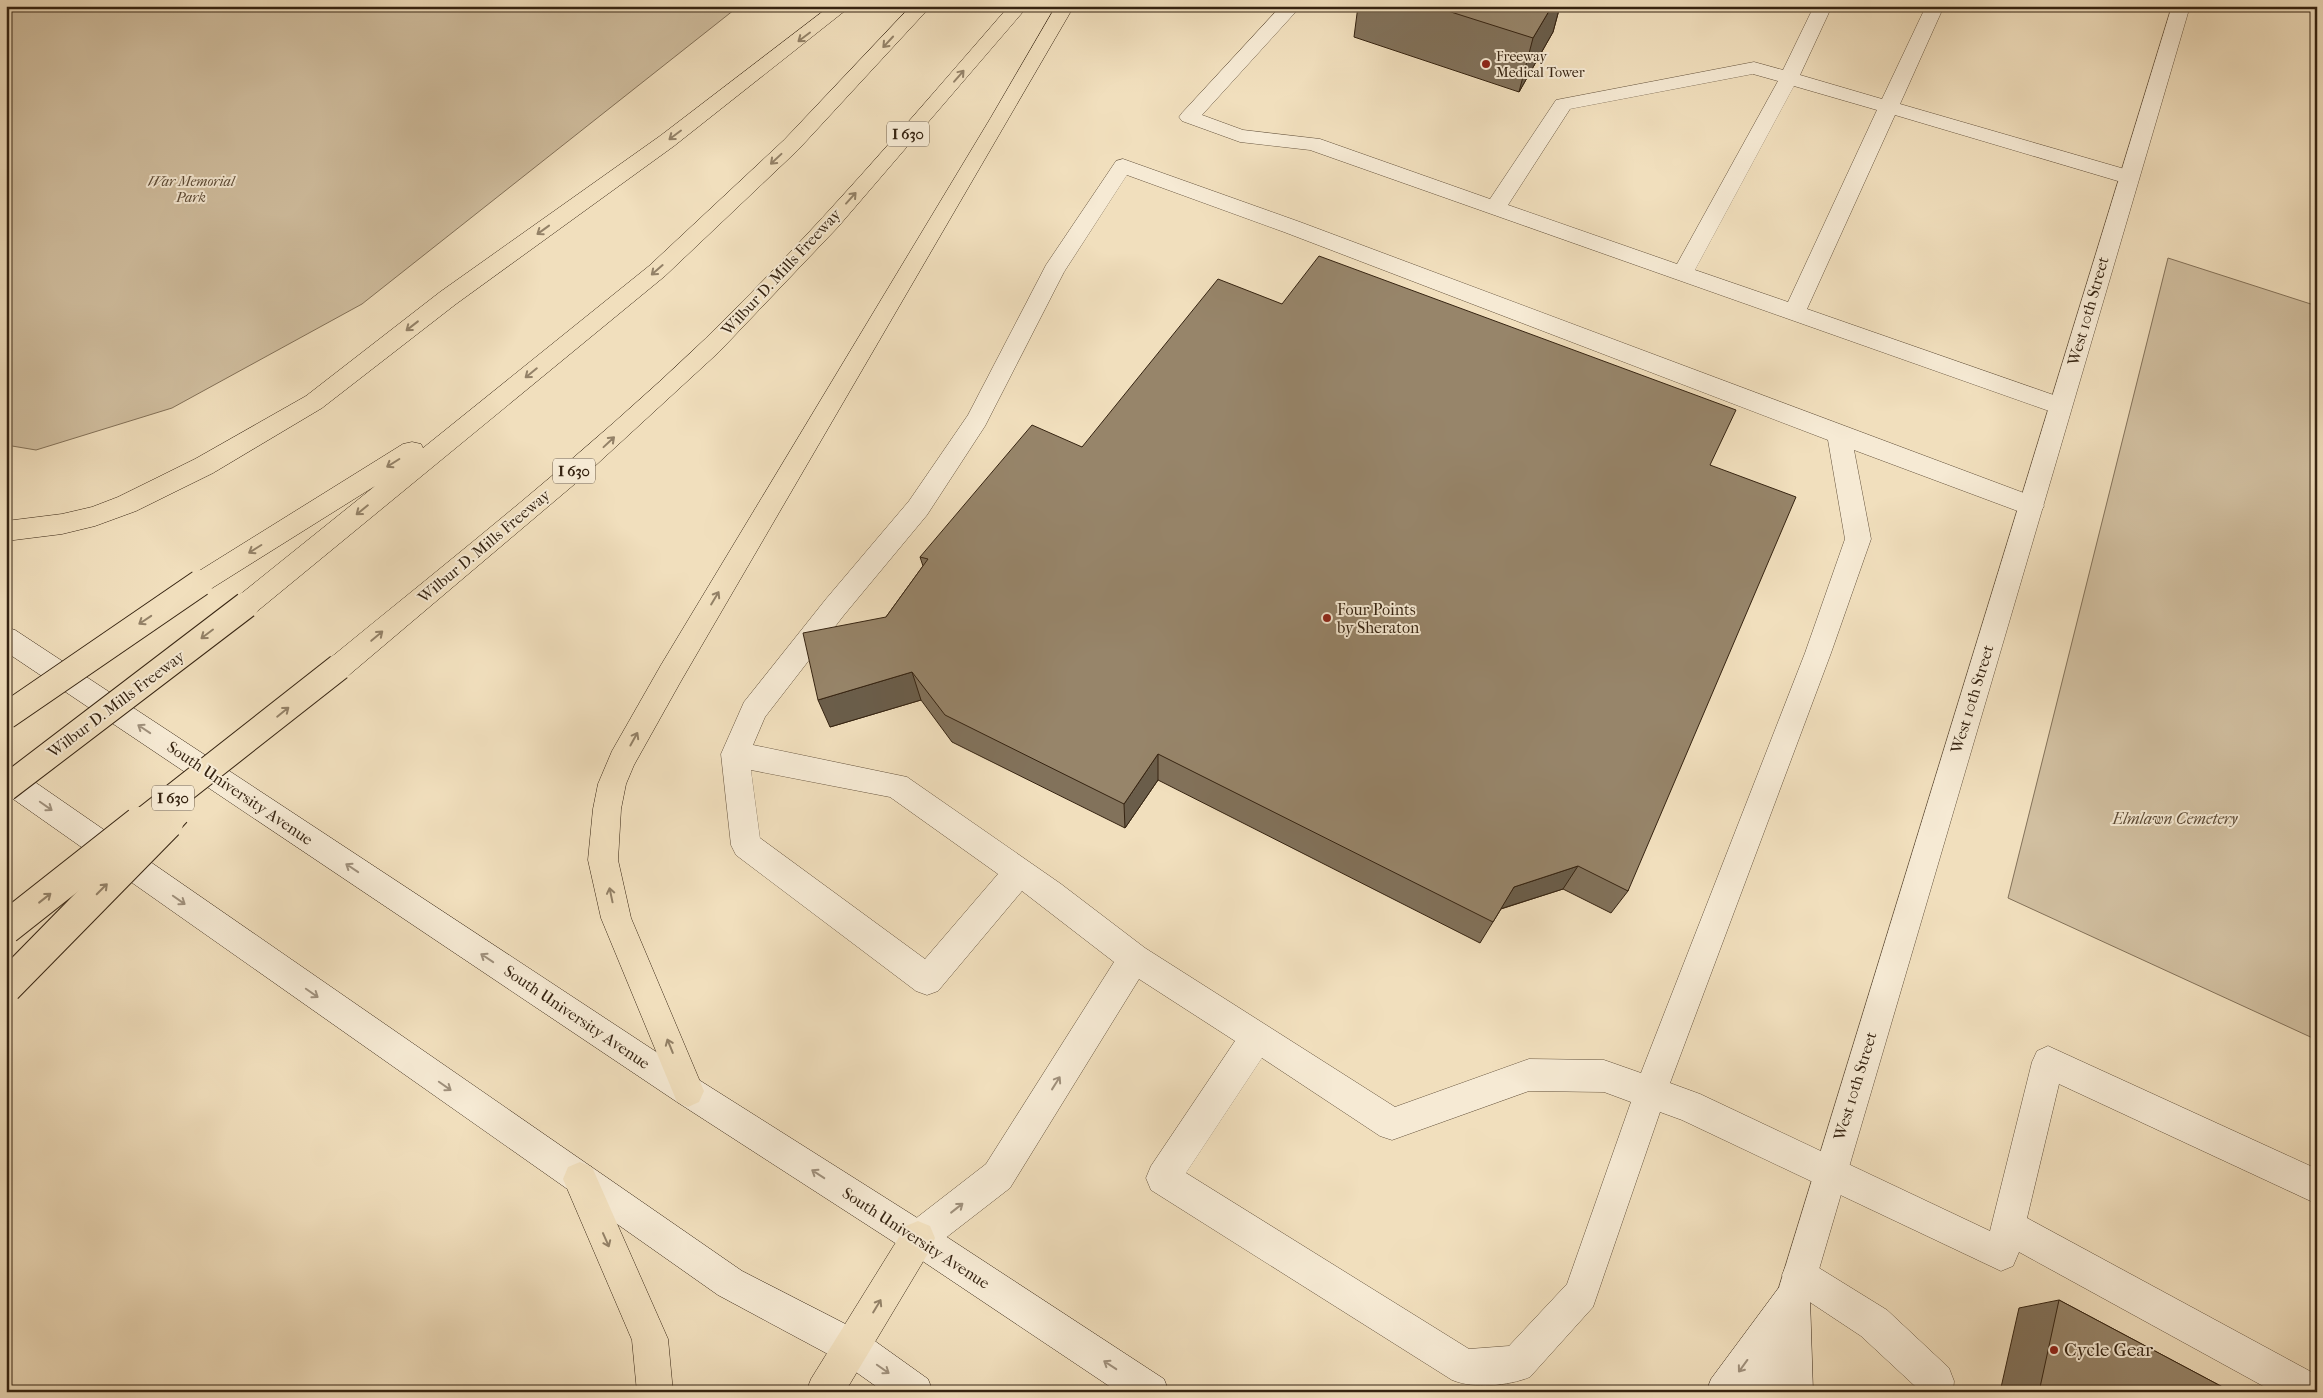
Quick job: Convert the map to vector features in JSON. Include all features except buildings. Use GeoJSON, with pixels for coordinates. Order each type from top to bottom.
{"type":"FeatureCollection","features":[{"type":"Feature","properties":{"kind":"highway"},"geometry":{"type":"LineString","coordinates":[[6,531],[62,524],[95,516],[127,504],[204,466],[314,402],[448,298],[667,141],[842,6]]}},
{"type":"Feature","properties":{"kind":"highway","name":"Wilbur D. Mills Freeway"},"geometry":{"type":"LineString","coordinates":[[6,788],[246,605],[657,271],[791,145],[922,6]]}},
{"type":"Feature","properties":{"kind":"highway","name":"Wilbur D. Mills Freeway"},"geometry":{"type":"LineString","coordinates":[[6,928],[339,667],[601,449],[712,345],[796,260],[1019,6]]}},
{"type":"Feature","properties":{"kind":"highway"},"geometry":{"type":"LineString","coordinates":[[688,1091],[616,918],[603,860],[607,809],[612,784],[622,760],[671,673],[1000,119],[1065,6]]}},
{"type":"Feature","properties":{"kind":"highway"},"geometry":{"type":"LineString","coordinates":[[6,716],[200,582],[509,391]]}},
{"type":"Feature","properties":{"kind":"highway"},"geometry":{"type":"LineString","coordinates":[[6,987],[253,735]]}},
{"type":"Feature","properties":{"kind":"highway"},"geometry":{"type":"LineString","coordinates":[[580,1179],[650,1339],[654,1392]]}},
{"type":"Feature","properties":{"kind":"highway"},"geometry":{"type":"LineString","coordinates":[[824,1392],[918,1238]]}},
{"type":"Feature","properties":{"kind":"main road"},"geometry":{"type":"LineString","coordinates":[[1292,6],[1189,117],[1240,136],[1313,144],[2060,406]]}},
{"type":"Feature","properties":{"kind":"main road"},"geometry":{"type":"LineString","coordinates":[[1682,274],[1789,78],[1823,6]]}},
{"type":"Feature","properties":{"kind":"main road"},"geometry":{"type":"LineString","coordinates":[[1794,313],[1890,108],[1935,6]]}},
{"type":"Feature","properties":{"kind":"main road","name":"West 10th Street"},"geometry":{"type":"LineString","coordinates":[[1765,1392],[1829,1172],[2181,6]]}},
{"type":"Feature","properties":{"kind":"main road"},"geometry":{"type":"LineString","coordinates":[[1495,208],[1563,104],[1754,68],[2128,177]]}},
{"type":"Feature","properties":{"kind":"main road"},"geometry":{"type":"LineString","coordinates":[[1019,872],[927,980],[746,845],[735,754],[754,710],[835,607],[918,508],[977,420],[1054,270],[1123,166],[1292,227],[2030,506]]}},
{"type":"Feature","properties":{"kind":"main road"},"geometry":{"type":"LineString","coordinates":[[1256,1037],[1164,1178],[1465,1367],[1517,1364],[1581,1295],[1650,1092],[1818,654],[1858,539],[1839,435]]}},
{"type":"Feature","properties":{"kind":"main road","name":"South University Avenue"},"geometry":{"type":"LineString","coordinates":[[6,638],[688,1091],[918,1238],[1151,1392]]}},
{"type":"Feature","properties":{"kind":"main road"},"geometry":{"type":"LineString","coordinates":[[735,754],[897,786],[1019,872],[1134,958],[1392,1124],[1529,1075],[1604,1076],[1688,1106],[2001,1254],[2048,1062],[2317,1187]]}},
{"type":"Feature","properties":{"kind":"main road"},"geometry":{"type":"LineString","coordinates":[[6,778],[730,1283],[852,1347],[915,1392]]}},
{"type":"Feature","properties":{"kind":"main road"},"geometry":{"type":"LineString","coordinates":[[918,1238],[998,1176],[1134,958]]}},
{"type":"Feature","properties":{"kind":"main road"},"geometry":{"type":"LineString","coordinates":[[2008,1227],[2311,1392]]}},
{"type":"Feature","properties":{"kind":"main road"},"geometry":{"type":"LineString","coordinates":[[1724,1392],[1796,1287]]}},
{"type":"Feature","properties":{"kind":"main road"},"geometry":{"type":"LineString","coordinates":[[1795,1392],[1796,1287]]}},
{"type":"Feature","properties":{"kind":"main road"},"geometry":{"type":"LineString","coordinates":[[1796,1287],[1874,1323],[1936,1381],[1935,1392]]}},
{"type":"Feature","properties":{"kind":"green space","name":"War Memorial Park"},"geometry":{"type":"Polygon","coordinates":[[[6,6],[739,6],[362,304],[172,408],[36,450],[6,445],[6,6]]]}},
{"type":"Feature","properties":{"kind":"green space","name":"Elmlawn Cemetery"},"geometry":{"type":"Polygon","coordinates":[[[2168,258],[2317,306],[2317,1040],[2008,898],[2168,258]]]}},
{"type":"Feature","properties":{"kind":"place","name":"Freeway Medical Tower"},"geometry":{"type":"Point","coordinates":[1486,64]}},
{"type":"Feature","properties":{"kind":"place","name":"Four Points by Sheraton"},"geometry":{"type":"Point","coordinates":[1327,618]}},
{"type":"Feature","properties":{"kind":"place","name":"Cycle Gear"},"geometry":{"type":"Point","coordinates":[2054,1350]}}]}
